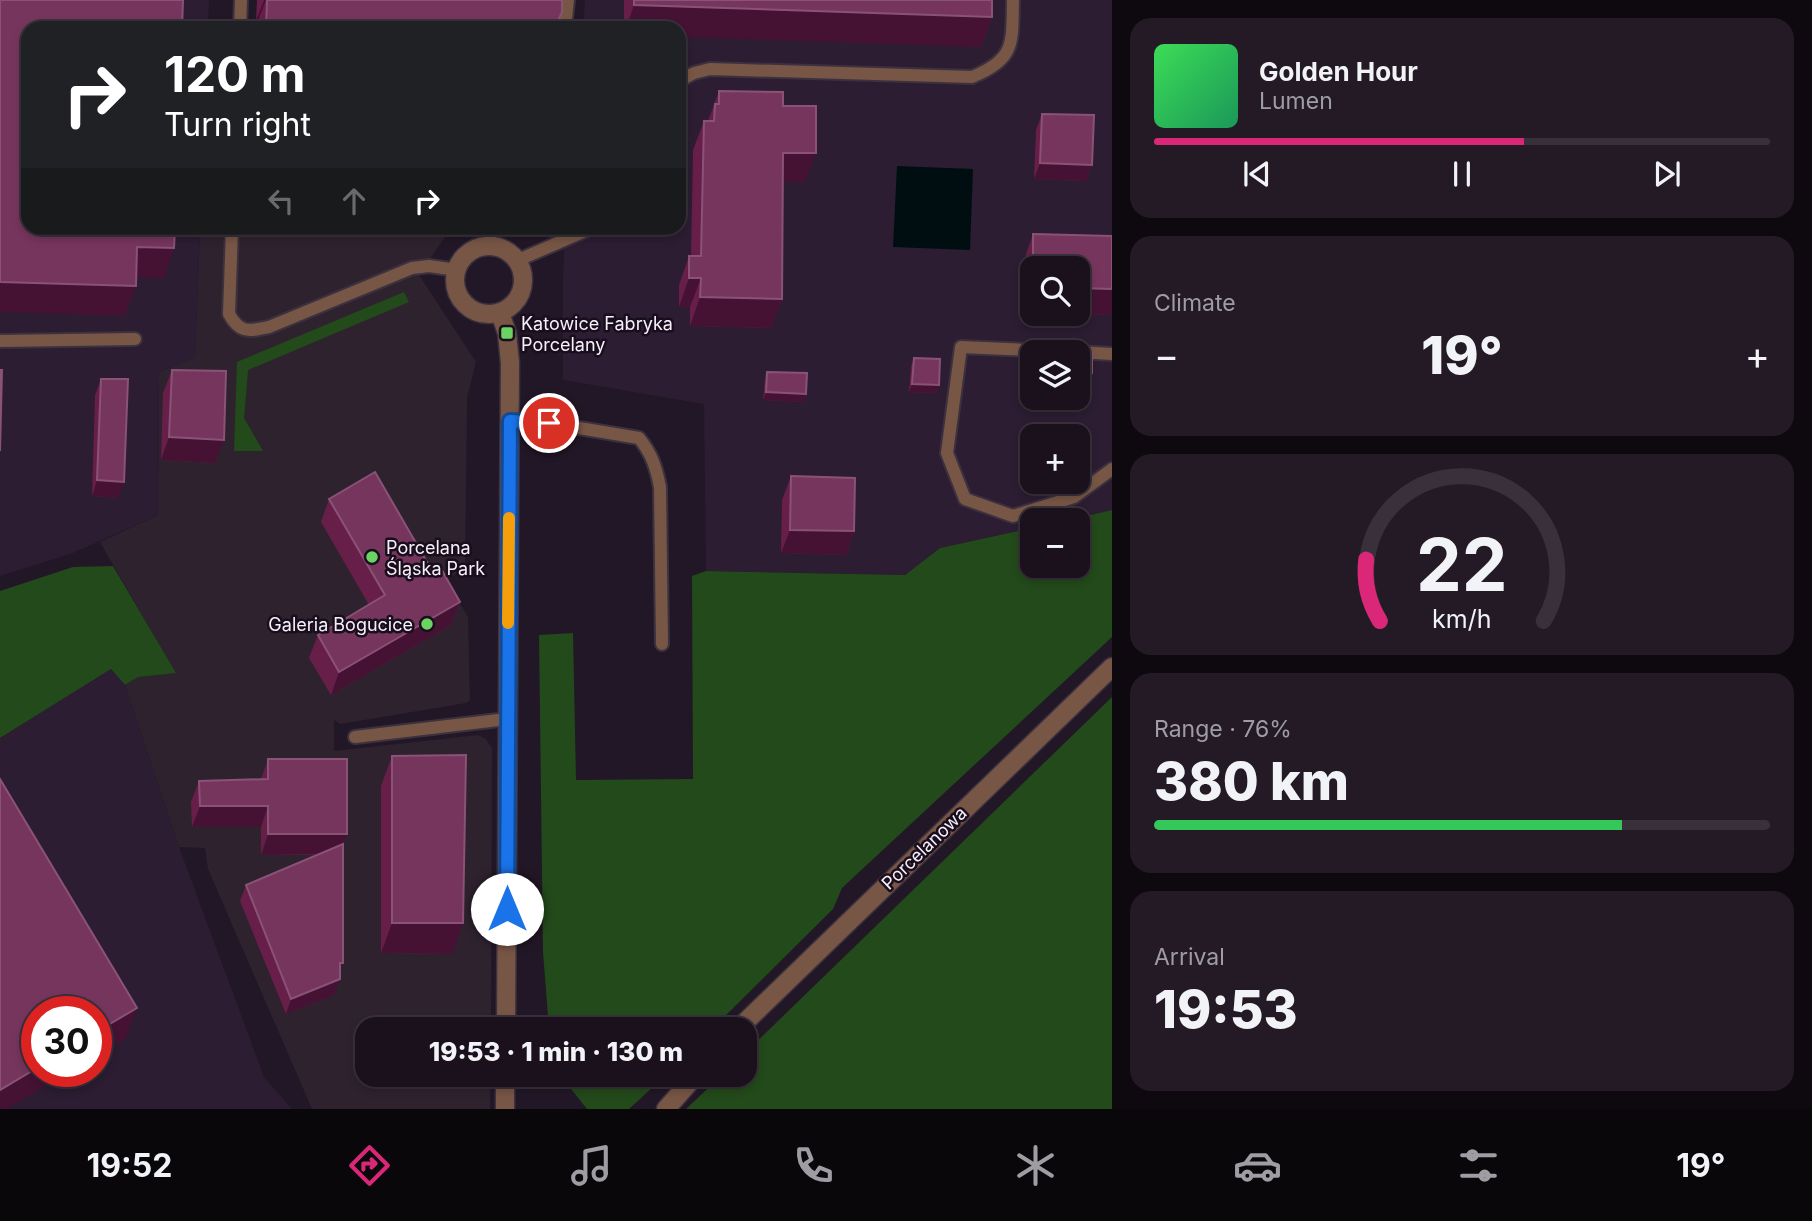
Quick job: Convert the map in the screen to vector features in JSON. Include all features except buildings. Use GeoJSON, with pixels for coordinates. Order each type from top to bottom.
{"type":"FeatureCollection","features":[{"type":"Feature","properties":{"kind":"street"},"geometry":{"type":"LineString","coordinates":[[489,247],[500,248],[516,261],[521,270],[521,291],[509,308],[488,314],[476,312],[466,306],[455,286],[457,270],[467,254],[477,248],[489,247]]}},
{"type":"Feature","properties":{"kind":"street"},"geometry":{"type":"LineString","coordinates":[[499,313],[507,334],[510,363],[506,1017]]}},
{"type":"Feature","properties":{"kind":"street","name":"Porcelanowa"},"geometry":{"type":"LineString","coordinates":[[750,1017],[1112,667]]}},
{"type":"Feature","properties":{"kind":"street"},"geometry":{"type":"LineString","coordinates":[[505,1087],[505,1109]]}},
{"type":"Feature","properties":{"kind":"street"},"geometry":{"type":"LineString","coordinates":[[666,1109],[685,1087]]}},
{"type":"Feature","properties":{"kind":"lane"},"geometry":{"type":"LineString","coordinates":[[240,21],[241,0]]}},
{"type":"Feature","properties":{"kind":"lane"},"geometry":{"type":"LineString","coordinates":[[566,21],[568,0]]}},
{"type":"Feature","properties":{"kind":"lane"},"geometry":{"type":"LineString","coordinates":[[686,77],[710,69],[972,76],[1000,63],[1008,51],[1012,39],[1013,0]]}},
{"type":"Feature","properties":{"kind":"lane"},"geometry":{"type":"LineString","coordinates":[[232,235],[229,314],[235,325],[242,329],[269,327],[411,268],[429,266],[457,270]]}},
{"type":"Feature","properties":{"kind":"lane"},"geometry":{"type":"LineString","coordinates":[[489,247],[490,235]]}},
{"type":"Feature","properties":{"kind":"lane"},"geometry":{"type":"LineString","coordinates":[[516,261],[576,235]]}},
{"type":"Feature","properties":{"kind":"lane"},"geometry":{"type":"LineString","coordinates":[[0,341],[135,340]]}},
{"type":"Feature","properties":{"kind":"lane"},"geometry":{"type":"LineString","coordinates":[[1020,350],[961,347],[947,453],[965,499],[1013,516],[1074,497],[1112,469]]}},
{"type":"Feature","properties":{"kind":"lane"},"geometry":{"type":"LineString","coordinates":[[1090,353],[1112,354]]}},
{"type":"Feature","properties":{"kind":"lane"},"geometry":{"type":"LineString","coordinates":[[510,421],[549,423],[639,438],[649,450],[655,462],[660,487],[662,643]]}},
{"type":"Feature","properties":{"kind":"lane"},"geometry":{"type":"LineString","coordinates":[[355,737],[508,719]]}},
{"type":"Feature","properties":{"kind":"shaded area"},"geometry":{"type":"Polygon","coordinates":[[[0,0],[209,0],[208,21],[21,21],[21,235],[200,235],[195,358],[159,372],[158,515],[73,553],[0,576],[0,0]]]}},
{"type":"Feature","properties":{"kind":"shaded area"},"geometry":{"type":"Polygon","coordinates":[[[585,0],[1112,0],[1112,510],[1090,515],[1090,508],[1020,508],[1020,531],[940,548],[905,575],[706,571],[704,404],[563,380],[565,235],[686,235],[686,21],[584,21],[585,0]]]}},
{"type":"Feature","properties":{"kind":"shaded area"},"geometry":{"type":"Polygon","coordinates":[[[897,166],[973,169],[970,250],[893,247],[897,166]]]}},
{"type":"Feature","properties":{"kind":"shaded area"},"geometry":{"type":"Polygon","coordinates":[[[200,235],[446,235],[419,275],[476,362],[467,398],[465,568],[446,580],[468,617],[470,700],[466,703],[340,724],[334,720],[334,751],[478,735],[486,739],[492,748],[491,1017],[355,1017],[355,1087],[491,1087],[490,1109],[312,1109],[208,869],[205,848],[179,847],[125,685],[138,677],[175,672],[100,542],[158,515],[159,372],[195,357],[200,235]]]}},
{"type":"Feature","properties":{"kind":"shaded area"},"geometry":{"type":"Polygon","coordinates":[[[111,669],[125,685],[179,847],[264,1077],[292,1109],[0,1109],[0,738],[111,669]]]}},
{"type":"Feature","properties":{"kind":"green space"},"geometry":{"type":"Polygon","coordinates":[[[404,292],[409,302],[248,370],[244,418],[263,451],[234,451],[237,362],[404,292]]]}},
{"type":"Feature","properties":{"kind":"green space"},"geometry":{"type":"Polygon","coordinates":[[[1112,510],[1112,637],[842,888],[833,909],[724,1017],[548,1017],[543,952],[539,635],[573,633],[576,780],[693,779],[692,576],[706,571],[905,575],[940,548],[1020,531],[1020,578],[1090,578],[1090,515],[1112,510]]]}},
{"type":"Feature","properties":{"kind":"green space"},"geometry":{"type":"Polygon","coordinates":[[[113,566],[176,673],[138,677],[125,685],[111,669],[0,738],[0,591],[73,567],[113,566]]]}},
{"type":"Feature","properties":{"kind":"green space"},"geometry":{"type":"Polygon","coordinates":[[[1112,697],[1112,1109],[686,1109],[709,1087],[757,1087],[757,1041],[1112,697]]]}},
{"type":"Feature","properties":{"kind":"green space"},"geometry":{"type":"Polygon","coordinates":[[[570,1087],[653,1087],[629,1109],[587,1109],[570,1087]]]}},
{"type":"Feature","properties":{"kind":"slow traffic"},"geometry":{"type":"LineString","coordinates":[[508,623],[509,518]]}},
{"type":"Feature","properties":{"kind":"place","name":"Katowice Fabryka Porcelany"},"geometry":{"type":"Point","coordinates":[507,333]}},
{"type":"Feature","properties":{"kind":"place","name":"Porcelana Śląska Park"},"geometry":{"type":"Point","coordinates":[372,557]}},
{"type":"Feature","properties":{"kind":"place","name":"Galeria Bogucice"},"geometry":{"type":"Point","coordinates":[427,624]}},
{"type":"Feature","properties":{"kind":"route"},"geometry":{"type":"LineString","coordinates":[[507,909],[510,421],[549,423]]}}]}
